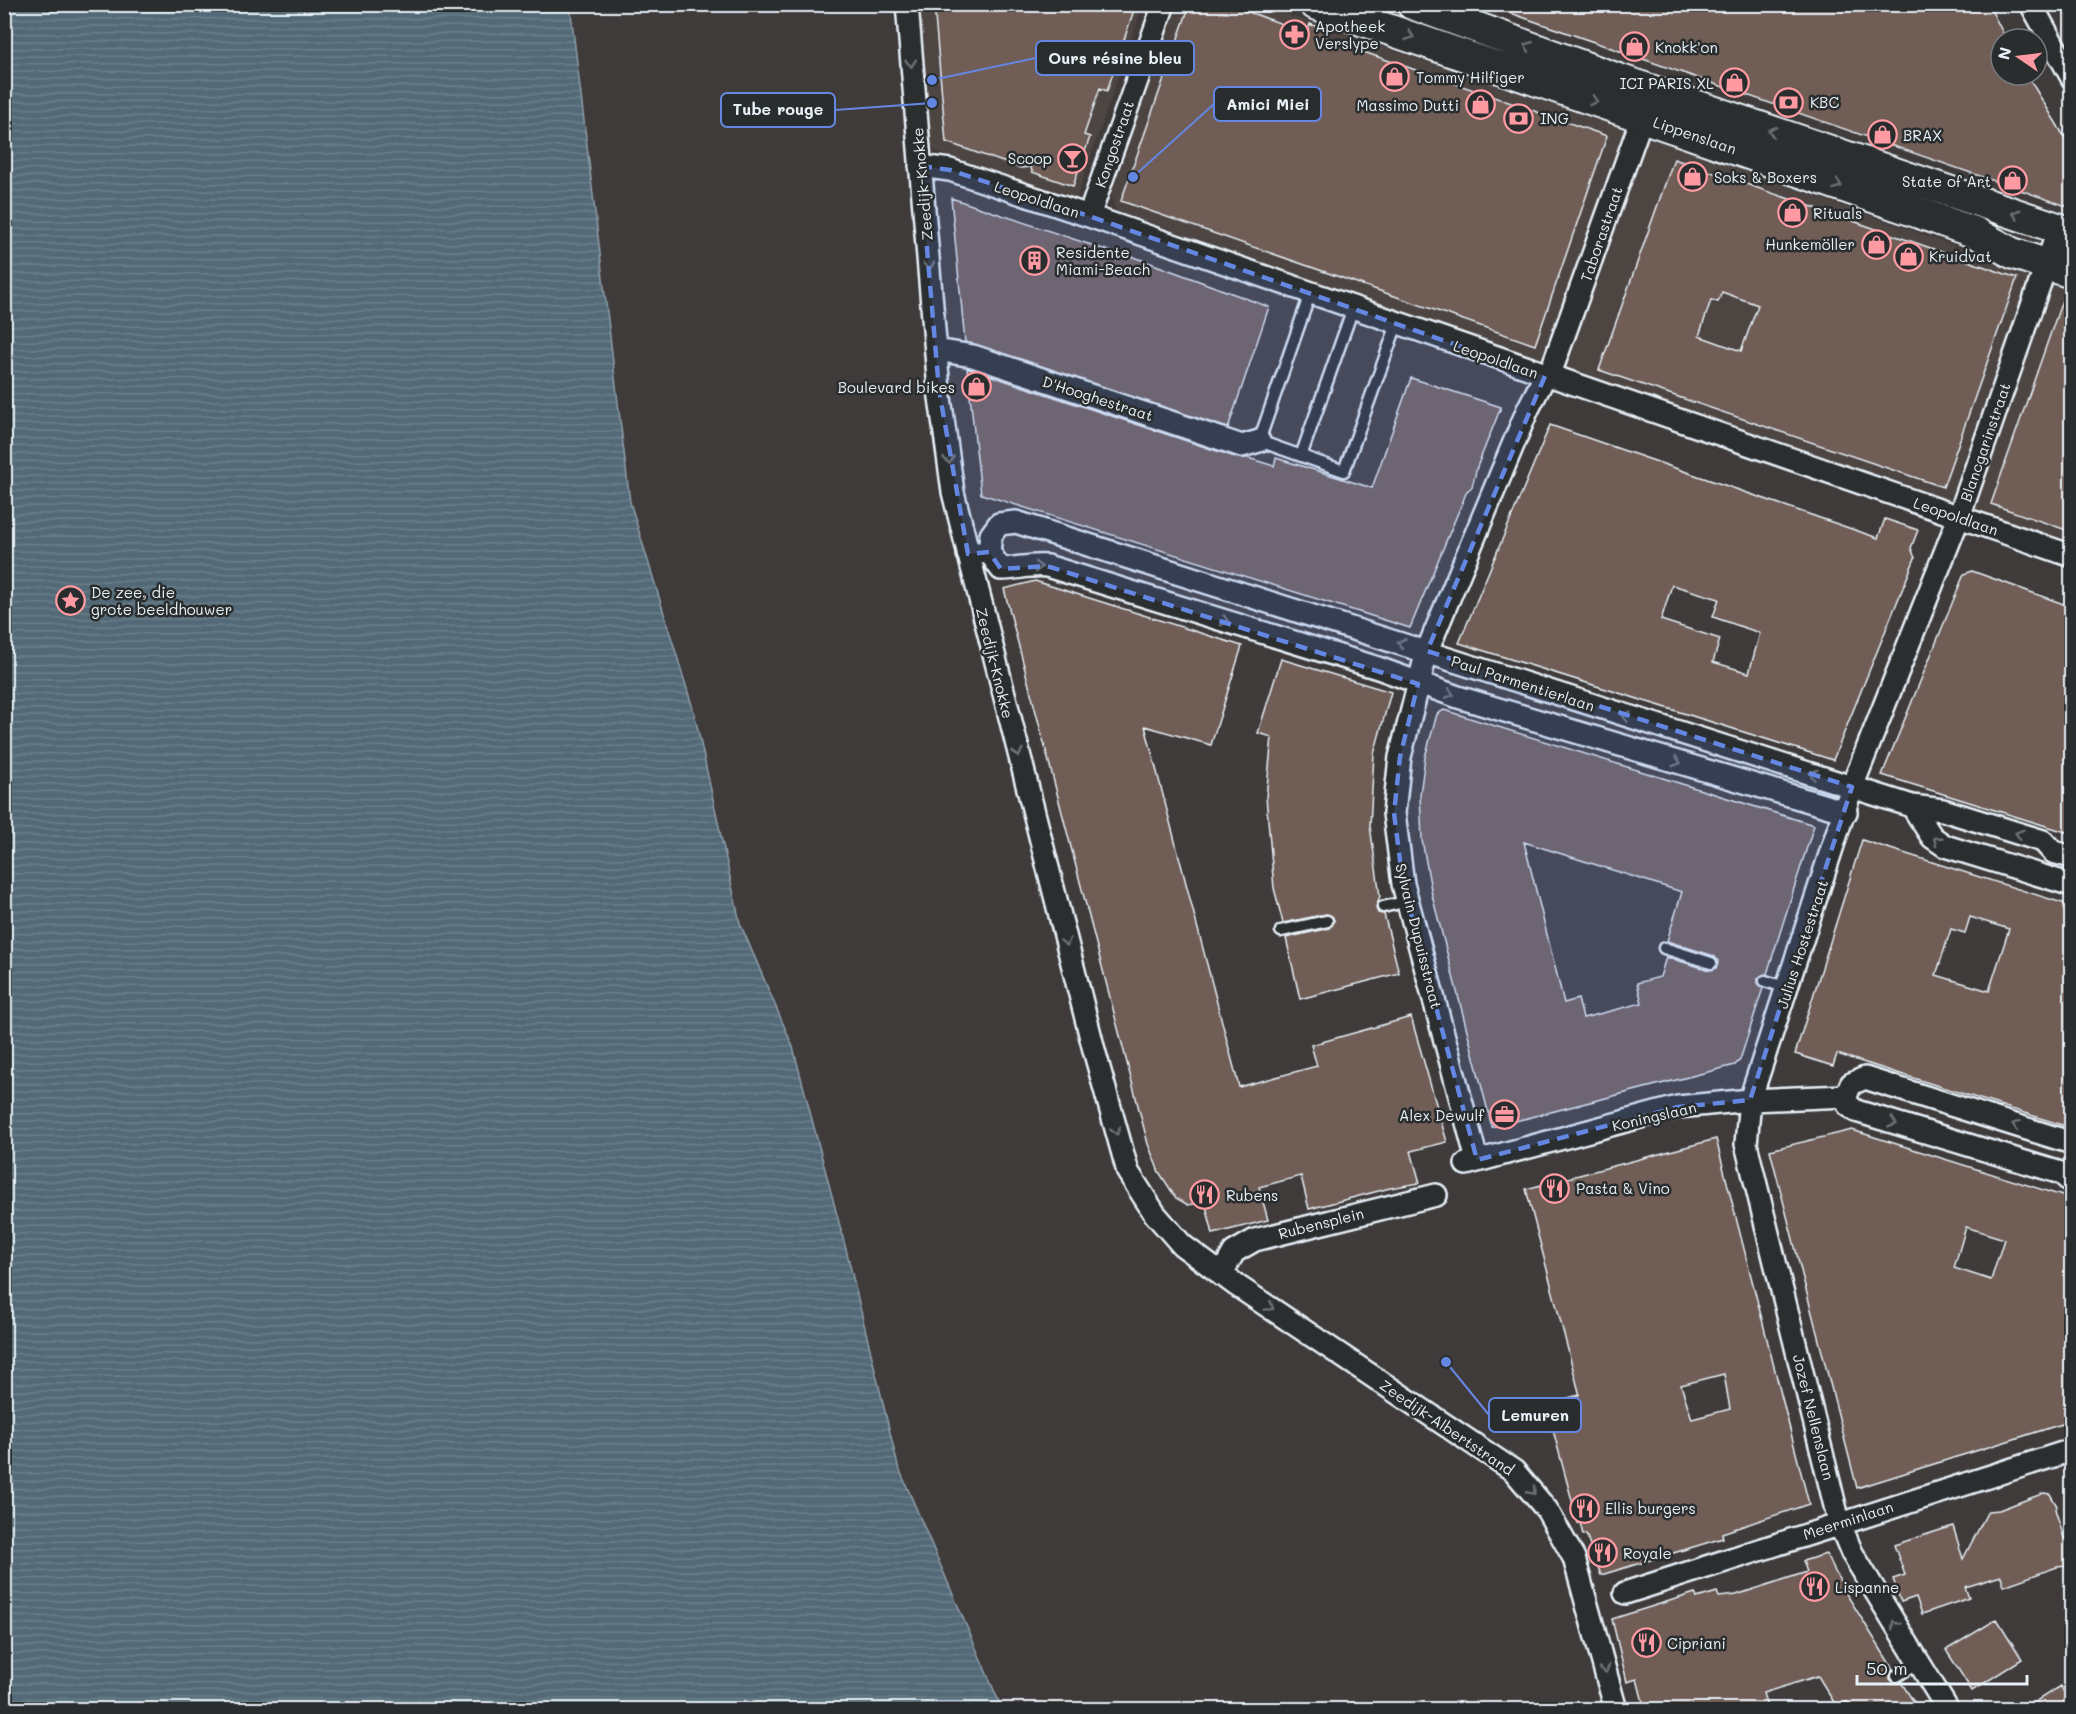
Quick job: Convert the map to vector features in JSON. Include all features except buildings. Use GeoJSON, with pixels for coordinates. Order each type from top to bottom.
{"type":"FeatureCollection","features":[{"type":"Feature","properties":{"kind":"street","name":"Zeedijk-Knokke"},"geometry":{"type":"LineString","coordinates":[[907,4],[936,350],[953,492],[968,554],[1094,1050],[1128,1172],[1155,1214],[1182,1245],[1221,1275]]}},
{"type":"Feature","properties":{"kind":"street","name":"Kongostraat"},"geometry":{"type":"LineString","coordinates":[[1089,216],[1164,4]]}},
{"type":"Feature","properties":{"kind":"street","name":"Lippenslaan"},"geometry":{"type":"LineString","coordinates":[[1315,4],[2065,230]]}},
{"type":"Feature","properties":{"kind":"street"},"geometry":{"type":"LineString","coordinates":[[2031,4],[2072,78]]}},
{"type":"Feature","properties":{"kind":"street","name":"Lippenslaan"},"geometry":{"type":"LineString","coordinates":[[1413,5],[1647,104],[1987,238],[2012,253],[2059,268]]}},
{"type":"Feature","properties":{"kind":"street","name":"Taborastraat"},"geometry":{"type":"LineString","coordinates":[[1547,377],[1647,104]]}},
{"type":"Feature","properties":{"kind":"street","name":"Leopoldlaan"},"geometry":{"type":"LineString","coordinates":[[920,166],[950,170],[1089,216],[1547,377],[2072,556]]}},
{"type":"Feature","properties":{"kind":"street","name":"Blancgarinstraat"},"geometry":{"type":"LineString","coordinates":[[1852,787],[2059,268],[2065,230]]}},
{"type":"Feature","properties":{"kind":"street","name":"D'Hooghestraat"},"geometry":{"type":"LineString","coordinates":[[936,350],[973,356],[1242,446],[1259,441]]}},
{"type":"Feature","properties":{"kind":"street","name":"Sylvain Dupuisstraat"},"geometry":{"type":"LineString","coordinates":[[1471,1162],[1403,884],[1394,813],[1400,757],[1427,651],[1528,410],[1547,377]]}},
{"type":"Feature","properties":{"kind":"street","name":"Paul Parmentierlaan"},"geometry":{"type":"LineString","coordinates":[[1846,812],[1418,684],[1378,668],[1047,566],[1001,568],[989,552],[991,535],[999,524],[1016,522],[1427,651],[1464,666],[1912,806],[1943,810],[2043,841],[2054,852],[2072,857]]}},
{"type":"Feature","properties":{"kind":"street"},"geometry":{"type":"LineString","coordinates":[[968,554],[989,552]]}},
{"type":"Feature","properties":{"kind":"street","name":"Julius Hostestraat"},"geometry":{"type":"LineString","coordinates":[[1750,1100],[1846,812],[1852,787]]}},
{"type":"Feature","properties":{"kind":"street"},"geometry":{"type":"LineString","coordinates":[[1912,806],[1932,837],[1945,846],[2072,885]]}},
{"type":"Feature","properties":{"kind":"street"},"geometry":{"type":"LineString","coordinates":[[2072,1143],[1865,1078],[1851,1084],[1846,1096],[1848,1105],[1856,1111],[2061,1173],[2072,1183]]}},
{"type":"Feature","properties":{"kind":"street","name":"Koningslaan"},"geometry":{"type":"LineString","coordinates":[[1471,1162],[1678,1107],[1750,1100],[1846,1096]]}},
{"type":"Feature","properties":{"kind":"street","name":"Jozef Nellenslaan"},"geometry":{"type":"LineString","coordinates":[[1750,1100],[1746,1144],[1839,1522],[1852,1553],[1948,1710]]}},
{"type":"Feature","properties":{"kind":"street","name":"Rubensplein"},"geometry":{"type":"LineString","coordinates":[[1221,1275],[1234,1252],[1254,1240],[1436,1195]]}},
{"type":"Feature","properties":{"kind":"street","name":"Zeedijk-Albertstrand"},"geometry":{"type":"LineString","coordinates":[[1221,1275],[1514,1471],[1547,1510],[1574,1558],[1616,1710]]}},
{"type":"Feature","properties":{"kind":"street","name":"Meerminlaan"},"geometry":{"type":"LineString","coordinates":[[1625,1593],[1839,1522],[2072,1450]]}},
{"type":"Feature","properties":{"kind":"lane"},"geometry":{"type":"LineString","coordinates":[[1310,294],[1259,441],[1344,471],[1397,324]]}},
{"type":"Feature","properties":{"kind":"lane"},"geometry":{"type":"LineString","coordinates":[[1301,456],[1353,308]]}},
{"type":"Feature","properties":{"kind":"lane"},"geometry":{"type":"LineString","coordinates":[[1383,907],[1408,901]]}},
{"type":"Feature","properties":{"kind":"lane"},"geometry":{"type":"LineString","coordinates":[[1281,932],[1327,921]]}},
{"type":"Feature","properties":{"kind":"lane"},"geometry":{"type":"LineString","coordinates":[[1664,948],[1711,963]]}},
{"type":"Feature","properties":{"kind":"lane"},"geometry":{"type":"LineString","coordinates":[[1765,981],[1788,988]]}},
{"type":"Feature","properties":{"kind":"lane"},"geometry":{"type":"LineString","coordinates":[[1897,1676],[1918,1662]]}},
{"type":"Feature","properties":{"kind":"highlighted area"},"geometry":{"type":"Polygon","coordinates":[[[920,166],[950,170],[1089,216],[1545,376],[1427,651],[1852,787],[1750,1100],[1678,1107],[1477,1160],[1403,884],[1394,813],[1400,757],[1418,684],[1047,566],[1001,569],[989,552],[968,554],[939,390],[920,166]]]}},
{"type":"Feature","properties":{"kind":"shaded area"},"geometry":{"type":"Polygon","coordinates":[[[917,5],[1143,5],[1076,199],[929,149],[917,5]]]}},
{"type":"Feature","properties":{"kind":"shaded area"},"geometry":{"type":"Polygon","coordinates":[[[1175,5],[1259,5],[1678,147],[2019,269],[2071,284],[2071,544],[1116,211],[1111,196],[1175,5]]]}},
{"type":"Feature","properties":{"kind":"water"},"geometry":{"type":"Polygon","coordinates":[[[5,4],[570,5],[630,502],[694,712],[740,923],[793,1047],[848,1257],[898,1466],[1002,1709],[5,1709],[5,4]]]}},
{"type":"Feature","properties":{"kind":"place","name":"Apotheek Verslype"},"geometry":{"type":"Point","coordinates":[1294,35]}},
{"type":"Feature","properties":{"kind":"place","name":"Knokk'on"},"geometry":{"type":"Point","coordinates":[1634,47]}},
{"type":"Feature","properties":{"kind":"place","name":"Tommy Hilfiger"},"geometry":{"type":"Point","coordinates":[1395,77]}},
{"type":"Feature","properties":{"kind":"place","name":"Ours résine bleu"},"geometry":{"type":"Point","coordinates":[932,80]}},
{"type":"Feature","properties":{"kind":"place","name":"ICI PARIS XL"},"geometry":{"type":"Point","coordinates":[1735,83]}},
{"type":"Feature","properties":{"kind":"place","name":"KBC"},"geometry":{"type":"Point","coordinates":[1789,102]}},
{"type":"Feature","properties":{"kind":"place","name":"Tube rouge"},"geometry":{"type":"Point","coordinates":[932,103]}},
{"type":"Feature","properties":{"kind":"place","name":"Massimo Dutti"},"geometry":{"type":"Point","coordinates":[1480,105]}},
{"type":"Feature","properties":{"kind":"place","name":"ING"},"geometry":{"type":"Point","coordinates":[1519,118]}},
{"type":"Feature","properties":{"kind":"place","name":"BRAX"},"geometry":{"type":"Point","coordinates":[1882,135]}},
{"type":"Feature","properties":{"kind":"place","name":"Scoop"},"geometry":{"type":"Point","coordinates":[1073,158]}},
{"type":"Feature","properties":{"kind":"place","name":"Amici Miei"},"geometry":{"type":"Point","coordinates":[1133,177]}},
{"type":"Feature","properties":{"kind":"place","name":"Soks & Boxers"},"geometry":{"type":"Point","coordinates":[1693,177]}},
{"type":"Feature","properties":{"kind":"place","name":"State of Art"},"geometry":{"type":"Point","coordinates":[2012,181]}},
{"type":"Feature","properties":{"kind":"place","name":"Rituals"},"geometry":{"type":"Point","coordinates":[1792,213]}},
{"type":"Feature","properties":{"kind":"place","name":"Hunkemöller"},"geometry":{"type":"Point","coordinates":[1876,244]}},
{"type":"Feature","properties":{"kind":"place","name":"Kruidvat"},"geometry":{"type":"Point","coordinates":[1908,256]}},
{"type":"Feature","properties":{"kind":"place","name":"Residente Miami-Beach"},"geometry":{"type":"Point","coordinates":[1035,261]}},
{"type":"Feature","properties":{"kind":"place","name":"Boulevard bikes"},"geometry":{"type":"Point","coordinates":[976,387]}},
{"type":"Feature","properties":{"kind":"place","name":"De zee, die grote beeldhouwer"},"geometry":{"type":"Point","coordinates":[70,601]}},
{"type":"Feature","properties":{"kind":"place","name":"Alex Dewulf"},"geometry":{"type":"Point","coordinates":[1505,1115]}},
{"type":"Feature","properties":{"kind":"place","name":"Pasta & Vino"},"geometry":{"type":"Point","coordinates":[1555,1188]}},
{"type":"Feature","properties":{"kind":"place","name":"Rubens"},"geometry":{"type":"Point","coordinates":[1205,1195]}},
{"type":"Feature","properties":{"kind":"place","name":"Lemuren"},"geometry":{"type":"Point","coordinates":[1446,1362]}},
{"type":"Feature","properties":{"kind":"place","name":"Ellis burgers"},"geometry":{"type":"Point","coordinates":[1584,1508]}},
{"type":"Feature","properties":{"kind":"place","name":"Royale"},"geometry":{"type":"Point","coordinates":[1602,1553]}},
{"type":"Feature","properties":{"kind":"place","name":"Lispanne"},"geometry":{"type":"Point","coordinates":[1814,1587]}},
{"type":"Feature","properties":{"kind":"place","name":"Cipriani"},"geometry":{"type":"Point","coordinates":[1646,1643]}}]}
